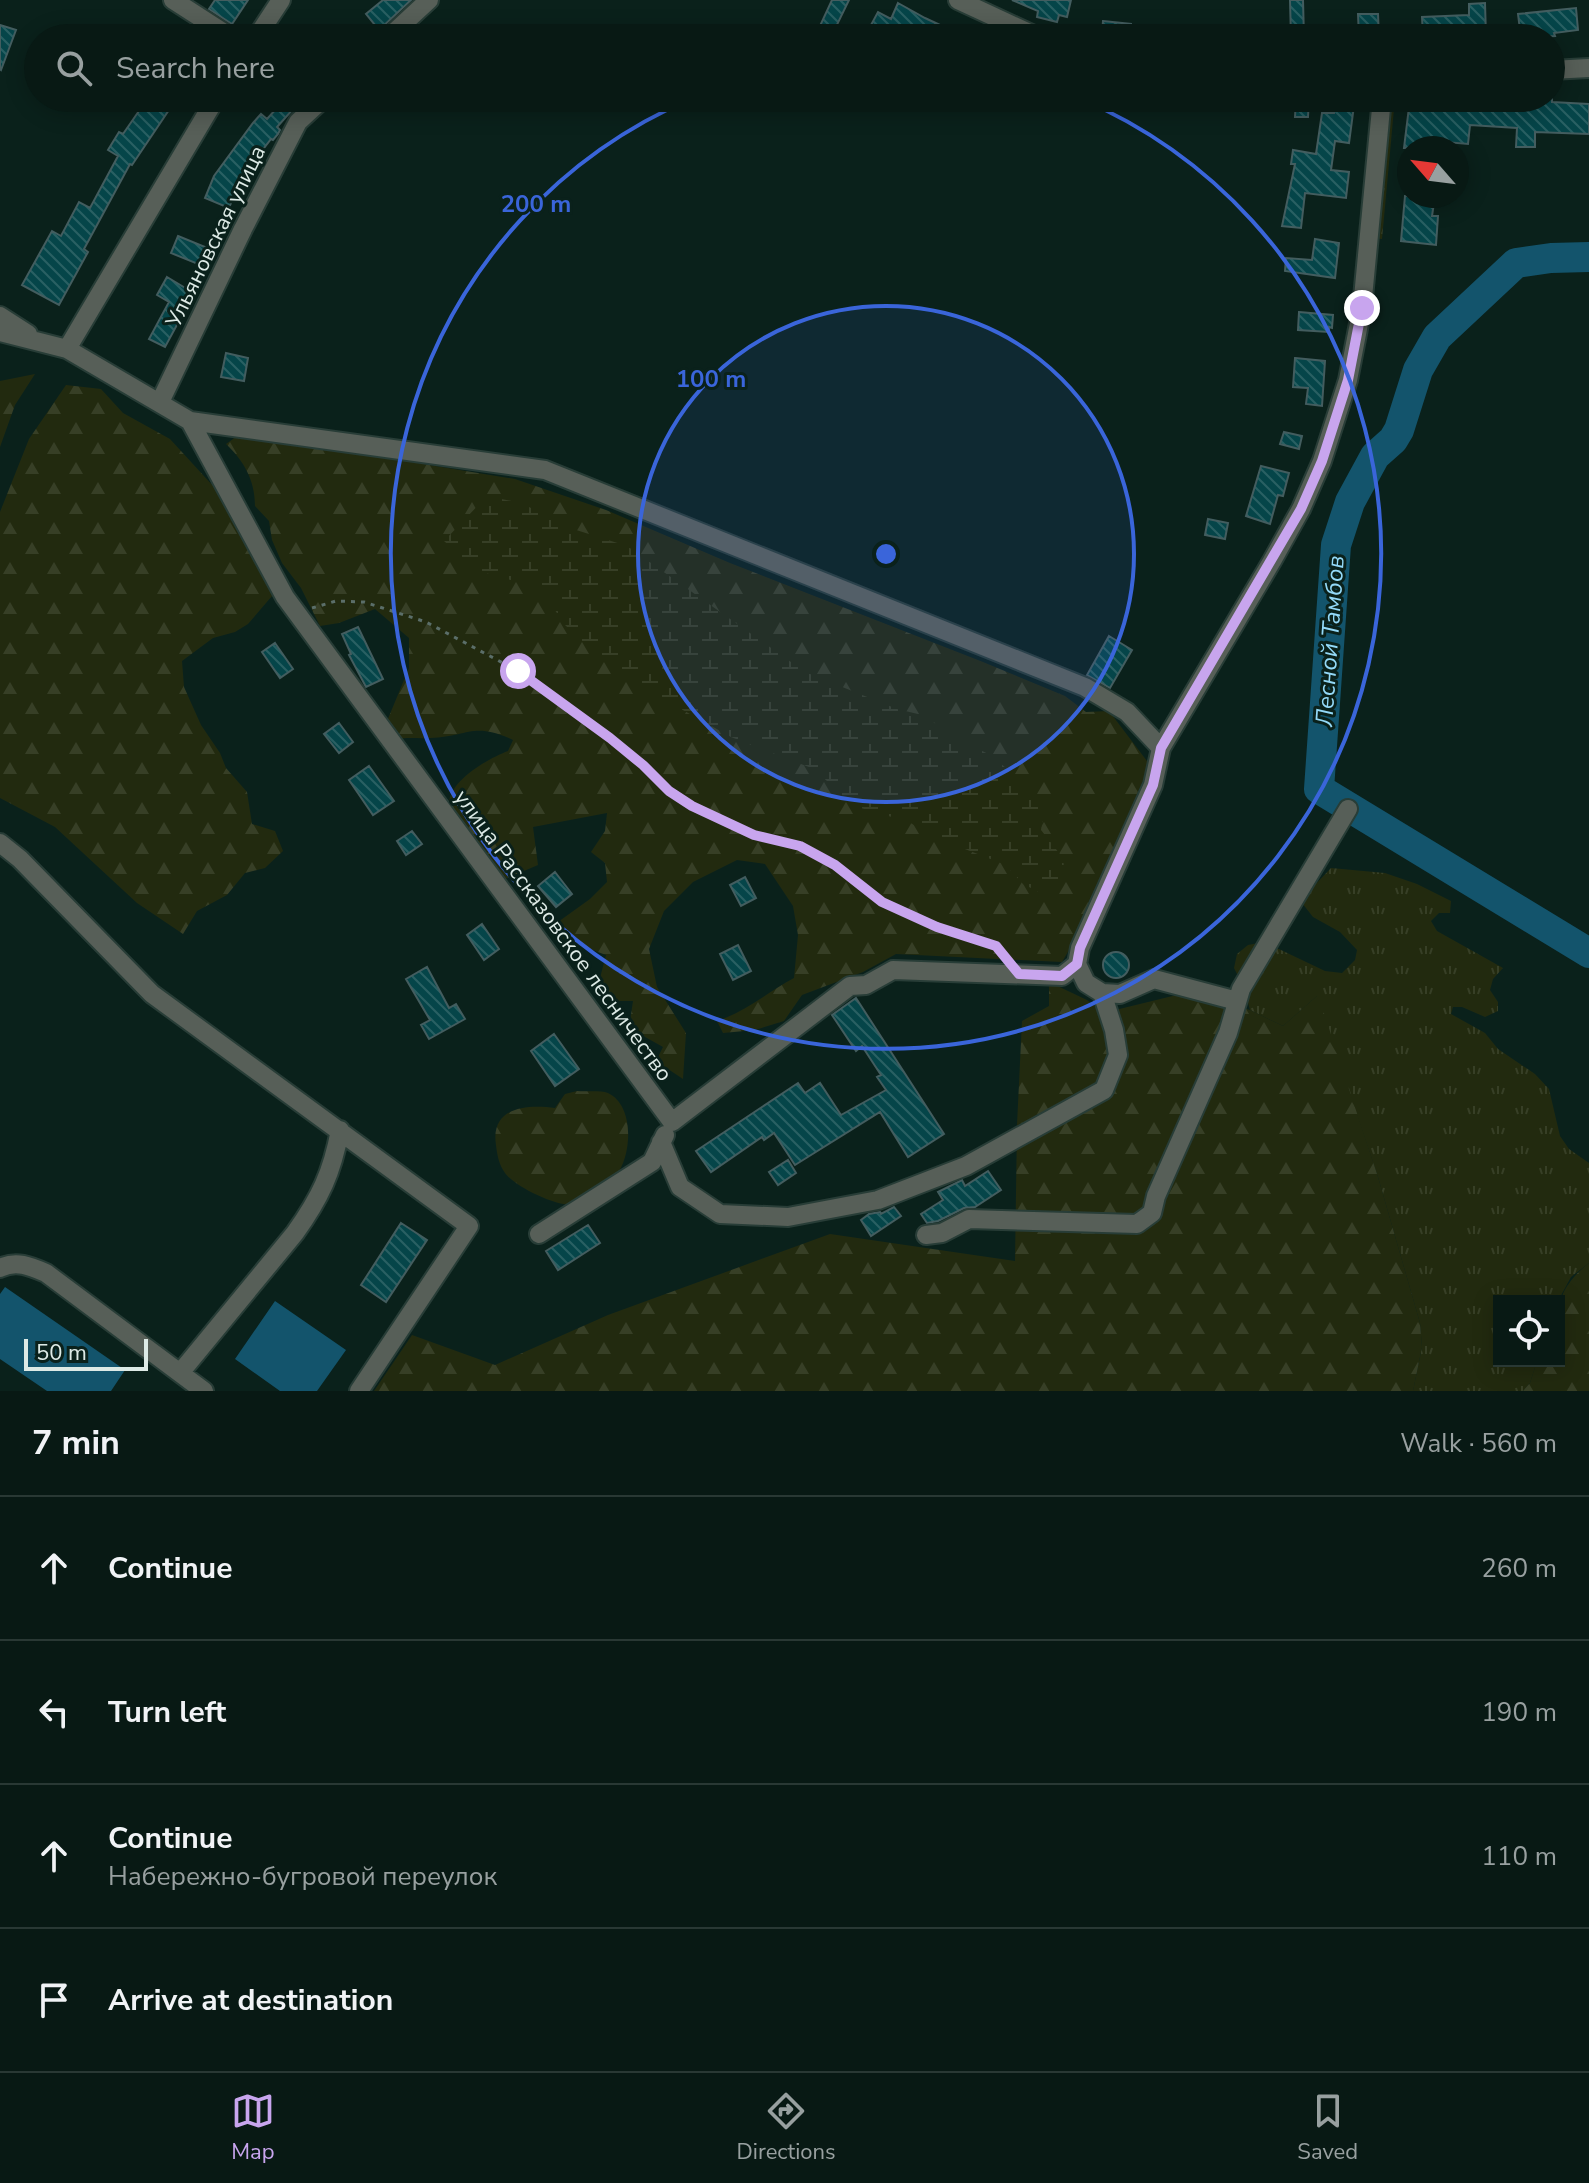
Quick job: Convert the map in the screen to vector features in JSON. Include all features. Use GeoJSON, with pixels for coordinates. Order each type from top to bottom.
{"type":"FeatureCollection","features":[{"type":"Feature","properties":{"kind":"street"},"geometry":{"type":"LineString","coordinates":[[173,0],[210,24]]}},
{"type":"Feature","properties":{"kind":"street"},"geometry":{"type":"LineString","coordinates":[[265,24],[281,0]]}},
{"type":"Feature","properties":{"kind":"street"},"geometry":{"type":"LineString","coordinates":[[403,24],[429,0]]}},
{"type":"Feature","properties":{"kind":"street"},"geometry":{"type":"LineString","coordinates":[[958,0],[1010,24]]}},
{"type":"Feature","properties":{"kind":"street"},"geometry":{"type":"LineString","coordinates":[[1565,69],[1589,68]]}},
{"type":"Feature","properties":{"kind":"street"},"geometry":{"type":"LineString","coordinates":[[67,349],[208,112]]}},
{"type":"Feature","properties":{"kind":"street","name":"Ульяновская улица"},"geometry":{"type":"LineString","coordinates":[[160,402],[243,229],[298,122],[309,112]]}},
{"type":"Feature","properties":{"kind":"street"},"geometry":{"type":"LineString","coordinates":[[1237,1001],[1154,979],[1120,994],[1102,993],[1086,983],[1077,964],[1080,948],[1153,785],[1161,748],[1272,561],[1301,509],[1322,461],[1348,380],[1362,308],[1381,112]]}},
{"type":"Feature","properties":{"kind":"street"},"geometry":{"type":"LineString","coordinates":[[0,316],[36,340]]}},
{"type":"Feature","properties":{"kind":"street"},"geometry":{"type":"LineString","coordinates":[[0,332],[67,349],[190,421],[545,470],[1085,687],[1127,712],[1161,748]]}},
{"type":"Feature","properties":{"kind":"street","name":"улица Рассказовское лесничество"},"geometry":{"type":"LineString","coordinates":[[190,421],[285,597],[672,1122]]}},
{"type":"Feature","properties":{"kind":"street"},"geometry":{"type":"LineString","coordinates":[[926,1235],[942,1233],[969,1219],[1137,1224],[1152,1213],[1156,1196],[1228,1033],[1241,989],[1348,809]]}},
{"type":"Feature","properties":{"kind":"street"},"geometry":{"type":"LineString","coordinates":[[0,843],[20,859],[152,994],[469,1226],[359,1391]]}},
{"type":"Feature","properties":{"kind":"street"},"geometry":{"type":"LineString","coordinates":[[539,1234],[652,1162],[672,1122],[850,986],[866,985],[893,970],[1062,976],[1077,964]]}},
{"type":"Feature","properties":{"kind":"street"},"geometry":{"type":"LineString","coordinates":[[661,1142],[680,1187],[720,1214],[788,1217],[878,1200],[966,1166],[1104,1090],[1118,1055],[1102,993]]}},
{"type":"Feature","properties":{"kind":"street"},"geometry":{"type":"LineString","coordinates":[[180,1373],[310,1213],[324,1189],[334,1162],[340,1130]]}},
{"type":"Feature","properties":{"kind":"street"},"geometry":{"type":"LineString","coordinates":[[0,1268],[27,1265],[46,1273],[204,1391]]}},
{"type":"Feature","properties":{"kind":"path"},"geometry":{"type":"LineString","coordinates":[[297,614],[336,601],[364,602],[426,622],[518,671],[610,738],[669,791],[692,806],[754,835],[800,846],[835,865],[882,902],[937,927],[996,946],[1019,974]]}},
{"type":"Feature","properties":{"kind":"green space"},"geometry":{"type":"Polygon","coordinates":[[[1386,112],[1394,112],[1382,239],[1373,238],[1386,112]]]}},
{"type":"Feature","properties":{"kind":"green space"},"geometry":{"type":"Polygon","coordinates":[[[35,374],[15,405],[0,447],[0,381],[35,374]]]}},
{"type":"Feature","properties":{"kind":"green space"},"geometry":{"type":"Polygon","coordinates":[[[66,385],[101,389],[123,413],[170,439],[214,487],[252,551],[272,596],[248,624],[235,632],[213,638],[182,661],[184,687],[201,725],[226,768],[247,792],[252,824],[275,831],[283,851],[265,868],[245,873],[227,895],[197,911],[183,934],[137,903],[55,827],[0,798],[0,512],[29,439],[66,385]]]}},
{"type":"Feature","properties":{"kind":"green space"},"geometry":{"type":"Polygon","coordinates":[[[240,434],[515,479],[606,510],[730,563],[983,662],[1065,696],[1086,712],[1109,711],[1150,765],[1099,890],[1062,962],[896,954],[863,972],[802,995],[784,1021],[755,1030],[723,1033],[717,1021],[747,1007],[794,978],[798,935],[793,906],[765,864],[737,860],[693,882],[664,911],[649,949],[657,987],[686,1033],[683,1079],[656,1061],[663,1047],[629,1028],[633,1001],[614,1001],[600,978],[606,955],[565,940],[551,927],[590,899],[607,882],[605,863],[591,852],[605,831],[607,813],[533,827],[538,865],[505,879],[492,869],[449,806],[450,797],[461,780],[508,751],[513,740],[479,731],[443,737],[398,739],[385,726],[409,668],[409,638],[375,609],[339,623],[320,626],[301,588],[282,563],[272,540],[269,521],[255,506],[247,472],[226,444],[240,434]]]}},
{"type":"Feature","properties":{"kind":"green space"},"geometry":{"type":"Polygon","coordinates":[[[487,496],[521,503],[573,529],[627,546],[805,672],[897,709],[922,715],[992,756],[1045,802],[1041,830],[1063,858],[1065,877],[1041,893],[1023,884],[1006,865],[934,837],[909,822],[854,806],[814,769],[731,737],[615,672],[565,625],[540,588],[478,571],[444,541],[487,496]]]}},
{"type":"Feature","properties":{"kind":"green space"},"geometry":{"type":"Polygon","coordinates":[[[1331,868],[1385,873],[1451,901],[1450,913],[1439,913],[1431,921],[1437,931],[1503,968],[1493,979],[1490,990],[1498,1002],[1498,1011],[1485,1017],[1462,1007],[1453,1007],[1451,1014],[1485,1033],[1498,1049],[1535,1074],[1549,1089],[1560,1136],[1569,1149],[1589,1163],[1589,1263],[1571,1277],[1561,1295],[1493,1295],[1493,1367],[1535,1367],[1530,1383],[1523,1391],[1413,1391],[1422,1347],[1420,1323],[1378,1177],[1317,996],[1283,1026],[1250,1010],[1234,968],[1237,954],[1248,945],[1264,942],[1325,971],[1342,973],[1355,960],[1357,950],[1340,932],[1313,917],[1302,903],[1331,868]]]}},
{"type":"Feature","properties":{"kind":"green space"},"geometry":{"type":"Polygon","coordinates":[[[1049,982],[1087,1000],[1103,1013],[1189,992],[1250,1010],[1283,1026],[1318,995],[1378,1177],[1420,1323],[1422,1347],[1413,1391],[374,1391],[412,1335],[495,1365],[608,1315],[830,1234],[1015,1261],[1022,1021],[1049,1006],[1049,982]]]}},
{"type":"Feature","properties":{"kind":"green space"},"geometry":{"type":"Polygon","coordinates":[[[605,1092],[617,1099],[627,1119],[628,1144],[614,1179],[576,1204],[569,1205],[538,1195],[510,1178],[499,1159],[496,1132],[499,1123],[513,1111],[533,1107],[555,1108],[565,1094],[605,1092]]]}},
{"type":"Feature","properties":{"kind":"green space"},"geometry":{"type":"Polygon","coordinates":[[[1589,1263],[1589,1391],[1523,1391],[1530,1383],[1535,1367],[1565,1367],[1565,1295],[1563,1295],[1589,1263]]]}},
{"type":"Feature","properties":{"kind":"water"},"geometry":{"type":"Polygon","coordinates":[[[5,1287],[125,1370],[111,1391],[47,1391],[0,1359],[0,1294],[5,1287]]]}},
{"type":"Feature","properties":{"kind":"water"},"geometry":{"type":"Polygon","coordinates":[[[275,1301],[346,1350],[317,1391],[280,1391],[235,1359],[275,1301]]]}},
{"type":"Feature","properties":{"kind":"building"},"geometry":{"type":"Polygon","coordinates":[[[215,0],[248,0],[232,24],[209,9],[215,0]]]}},
{"type":"Feature","properties":{"kind":"building"},"geometry":{"type":"Polygon","coordinates":[[[383,0],[411,0],[385,24],[374,24],[366,14],[383,0]]]}},
{"type":"Feature","properties":{"kind":"building"},"geometry":{"type":"Polygon","coordinates":[[[832,0],[849,0],[837,24],[821,24],[832,0]]]}},
{"type":"Feature","properties":{"kind":"building"},"geometry":{"type":"Polygon","coordinates":[[[1012,0],[1071,0],[1067,17],[1059,15],[1057,22],[1037,17],[1038,11],[1012,0]]]}},
{"type":"Feature","properties":{"kind":"building"},"geometry":{"type":"Polygon","coordinates":[[[1290,0],[1303,0],[1304,24],[1291,24],[1290,0]]]}},
{"type":"Feature","properties":{"kind":"building"},"geometry":{"type":"Polygon","coordinates":[[[898,3],[938,24],[872,24],[878,12],[891,19],[898,3]]]}},
{"type":"Feature","properties":{"kind":"building"},"geometry":{"type":"Polygon","coordinates":[[[1485,3],[1486,24],[1422,24],[1422,17],[1469,15],[1469,4],[1485,3]]]}},
{"type":"Feature","properties":{"kind":"building"},"geometry":{"type":"Polygon","coordinates":[[[1576,8],[1578,30],[1565,32],[1565,24],[1519,24],[1518,14],[1576,8]]]}},
{"type":"Feature","properties":{"kind":"building"},"geometry":{"type":"Polygon","coordinates":[[[1358,14],[1378,14],[1378,24],[1358,24],[1358,14]]]}},
{"type":"Feature","properties":{"kind":"building"},"geometry":{"type":"Polygon","coordinates":[[[1103,21],[1131,24],[1103,24],[1103,21]]]}},
{"type":"Feature","properties":{"kind":"building"},"geometry":{"type":"Polygon","coordinates":[[[0,25],[16,30],[1,70],[0,69],[0,25]]]}},
{"type":"Feature","properties":{"kind":"building"},"geometry":{"type":"Polygon","coordinates":[[[1565,103],[1589,104],[1589,134],[1535,132],[1535,147],[1516,147],[1517,128],[1470,125],[1469,136],[1405,136],[1408,112],[1565,112],[1565,103]]]}},
{"type":"Feature","properties":{"kind":"building"},"geometry":{"type":"Polygon","coordinates":[[[138,112],[168,112],[130,164],[84,249],[88,252],[59,305],[22,285],[52,231],[61,236],[79,202],[90,208],[118,156],[108,150],[119,132],[123,134],[138,112]]]}},
{"type":"Feature","properties":{"kind":"building"},"geometry":{"type":"Polygon","coordinates":[[[273,112],[290,112],[277,127],[280,130],[278,134],[241,178],[229,208],[205,198],[214,176],[253,123],[261,114],[267,119],[273,112]]]}},
{"type":"Feature","properties":{"kind":"building"},"geometry":{"type":"Polygon","coordinates":[[[1295,112],[1308,112],[1308,117],[1295,117],[1295,112]]]}},
{"type":"Feature","properties":{"kind":"building"},"geometry":{"type":"Polygon","coordinates":[[[1353,112],[1349,143],[1335,141],[1331,170],[1349,172],[1346,198],[1305,193],[1301,228],[1282,226],[1295,164],[1291,164],[1293,150],[1316,154],[1322,113],[1353,112]]]}},
{"type":"Feature","properties":{"kind":"building"},"geometry":{"type":"Polygon","coordinates":[[[1404,208],[1433,208],[1432,216],[1438,216],[1436,245],[1401,241],[1404,208]]]}},
{"type":"Feature","properties":{"kind":"building"},"geometry":{"type":"Polygon","coordinates":[[[178,236],[210,249],[203,266],[171,253],[178,236]]]}},
{"type":"Feature","properties":{"kind":"building"},"geometry":{"type":"Polygon","coordinates":[[[1315,239],[1339,243],[1335,278],[1285,271],[1286,258],[1312,260],[1315,239]]]}},
{"type":"Feature","properties":{"kind":"building"},"geometry":{"type":"Polygon","coordinates":[[[167,277],[192,292],[174,321],[178,323],[165,347],[149,339],[169,302],[157,295],[167,277]]]}},
{"type":"Feature","properties":{"kind":"building"},"geometry":{"type":"Polygon","coordinates":[[[1299,312],[1333,315],[1332,328],[1329,327],[1329,332],[1298,330],[1299,312]]]}},
{"type":"Feature","properties":{"kind":"building"},"geometry":{"type":"Polygon","coordinates":[[[226,353],[248,358],[244,381],[221,377],[226,353]]]}},
{"type":"Feature","properties":{"kind":"building"},"geometry":{"type":"Polygon","coordinates":[[[1295,358],[1325,361],[1322,406],[1306,404],[1308,388],[1293,387],[1295,358]]]}},
{"type":"Feature","properties":{"kind":"building"},"geometry":{"type":"Polygon","coordinates":[[[1284,432],[1302,436],[1299,449],[1280,444],[1284,432]]]}},
{"type":"Feature","properties":{"kind":"building"},"geometry":{"type":"Polygon","coordinates":[[[1261,466],[1289,473],[1283,496],[1278,495],[1270,524],[1246,516],[1261,466]]]}},
{"type":"Feature","properties":{"kind":"building"},"geometry":{"type":"Polygon","coordinates":[[[1208,519],[1228,523],[1225,539],[1205,535],[1208,519]]]}},
{"type":"Feature","properties":{"kind":"building"},"geometry":{"type":"Polygon","coordinates":[[[358,627],[383,679],[366,687],[342,634],[358,627]]]}},
{"type":"Feature","properties":{"kind":"building"},"geometry":{"type":"Polygon","coordinates":[[[1109,636],[1132,650],[1110,688],[1087,675],[1109,636]]]}},
{"type":"Feature","properties":{"kind":"building"},"geometry":{"type":"Polygon","coordinates":[[[275,643],[293,669],[280,678],[262,652],[275,643]]]}},
{"type":"Feature","properties":{"kind":"building"},"geometry":{"type":"Polygon","coordinates":[[[339,723],[353,742],[339,753],[324,734],[339,723]]]}},
{"type":"Feature","properties":{"kind":"building"},"geometry":{"type":"Polygon","coordinates":[[[369,766],[394,801],[373,815],[349,780],[369,766]]]}},
{"type":"Feature","properties":{"kind":"building"},"geometry":{"type":"Polygon","coordinates":[[[412,831],[422,844],[406,855],[397,841],[412,831]]]}},
{"type":"Feature","properties":{"kind":"building"},"geometry":{"type":"Polygon","coordinates":[[[555,872],[572,894],[556,907],[538,886],[555,872]]]}},
{"type":"Feature","properties":{"kind":"building"},"geometry":{"type":"Polygon","coordinates":[[[745,877],[756,898],[741,906],[730,885],[745,877]]]}},
{"type":"Feature","properties":{"kind":"building"},"geometry":{"type":"Polygon","coordinates":[[[482,924],[499,949],[484,960],[467,935],[482,924]]]}},
{"type":"Feature","properties":{"kind":"building"},"geometry":{"type":"Polygon","coordinates":[[[738,945],[751,971],[733,980],[720,954],[738,945]]]}},
{"type":"Feature","properties":{"kind":"building"},"geometry":{"type":"Polygon","coordinates":[[[1116,952],[1125,956],[1129,965],[1125,974],[1116,978],[1107,974],[1103,965],[1107,956],[1116,952]]]}},
{"type":"Feature","properties":{"kind":"building"},"geometry":{"type":"Polygon","coordinates":[[[427,967],[449,1008],[456,1004],[465,1019],[429,1039],[421,1025],[430,1020],[406,979],[427,967]]]}},
{"type":"Feature","properties":{"kind":"building"},"geometry":{"type":"Polygon","coordinates":[[[856,998],[944,1134],[908,1157],[880,1112],[795,1165],[774,1133],[764,1140],[762,1137],[711,1172],[696,1151],[798,1083],[805,1093],[820,1083],[841,1115],[886,1090],[877,1077],[881,1075],[862,1046],[856,1051],[832,1015],[856,998]]]}},
{"type":"Feature","properties":{"kind":"building"},"geometry":{"type":"Polygon","coordinates":[[[554,1034],[579,1069],[555,1086],[531,1051],[554,1034]]]}},
{"type":"Feature","properties":{"kind":"building"},"geometry":{"type":"Polygon","coordinates":[[[788,1160],[796,1173],[778,1185],[769,1172],[788,1160]]]}},
{"type":"Feature","properties":{"kind":"building"},"geometry":{"type":"Polygon","coordinates":[[[988,1171],[1001,1190],[975,1207],[964,1208],[927,1223],[921,1214],[943,1200],[938,1192],[962,1180],[965,1186],[988,1171]]]}},
{"type":"Feature","properties":{"kind":"building"},"geometry":{"type":"Polygon","coordinates":[[[894,1207],[901,1216],[871,1236],[861,1220],[869,1214],[881,1214],[894,1207]]]}},
{"type":"Feature","properties":{"kind":"building"},"geometry":{"type":"Polygon","coordinates":[[[401,1223],[427,1240],[386,1302],[361,1285],[401,1223]]]}},
{"type":"Feature","properties":{"kind":"building"},"geometry":{"type":"Polygon","coordinates":[[[588,1225],[600,1243],[558,1270],[546,1251],[588,1225]]]}},
{"type":"Feature","properties":{"kind":"waterway","name":"Лесной Тамбов"},"geometry":{"type":"LineString","coordinates":[[1589,257],[1516,263],[1437,337],[1418,370],[1399,430],[1375,456],[1350,502],[1336,545],[1319,789],[1589,953]]}},
{"type":"Feature","properties":{"kind":"route"},"geometry":{"type":"LineString","coordinates":[[518,671],[610,738],[669,791],[692,806],[754,835],[800,846],[835,865],[882,902],[937,927],[996,946],[1019,974],[1062,976],[1077,964],[1080,948],[1153,785],[1161,748],[1301,509],[1322,461],[1348,380],[1362,308]]}}]}
